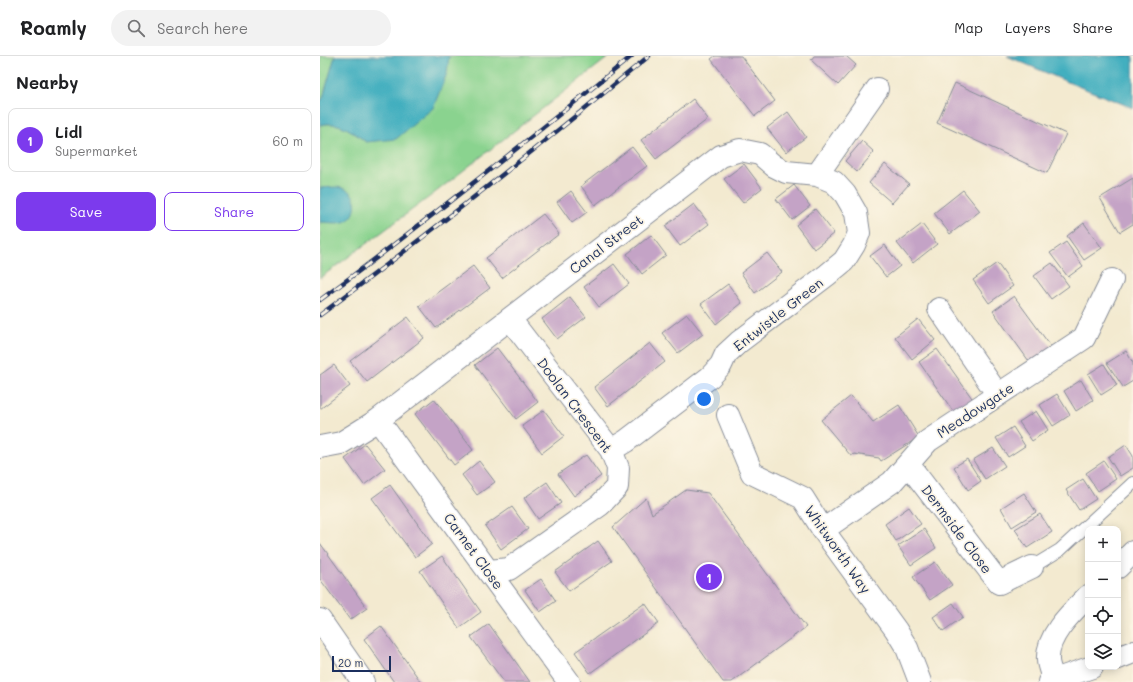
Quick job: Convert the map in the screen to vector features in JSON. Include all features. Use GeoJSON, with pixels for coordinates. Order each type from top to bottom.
{"type":"FeatureCollection","features":[{"type":"Feature","properties":{"kind":"street"},"geometry":{"type":"LineString","coordinates":[[817,175],[877,89]]}},
{"type":"Feature","properties":{"kind":"street","name":"Canal Street"},"geometry":{"type":"LineString","coordinates":[[320,447],[341,443],[378,420],[721,156],[740,150],[760,154],[774,166],[786,172],[817,175]]}},
{"type":"Feature","properties":{"kind":"street","name":"Entwistle Green"},"geometry":{"type":"LineString","coordinates":[[611,450],[626,441],[710,377],[721,365],[726,354],[739,342],[844,261],[854,246],[859,233],[856,213],[845,194],[834,182],[817,175]]}},
{"type":"Feature","properties":{"kind":"street","name":"Meadowgate"},"geometry":{"type":"LineString","coordinates":[[823,530],[892,482],[928,441],[1084,338],[1112,280]]}},
{"type":"Feature","properties":{"kind":"street"},"geometry":{"type":"LineString","coordinates":[[939,309],[998,395]]}},
{"type":"Feature","properties":{"kind":"street","name":"Doolan Crescent"},"geometry":{"type":"LineString","coordinates":[[489,572],[509,569],[600,505],[617,487],[618,468],[611,450],[510,318]]}},
{"type":"Feature","properties":{"kind":"street","name":"Whitworth Way"},"geometry":{"type":"LineString","coordinates":[[728,415],[752,473],[803,498],[823,530],[896,630],[907,648],[920,682]]}},
{"type":"Feature","properties":{"kind":"street","name":"Carnet Close"},"geometry":{"type":"LineString","coordinates":[[378,420],[569,682]]}},
{"type":"Feature","properties":{"kind":"street","name":"Dermside Close"},"geometry":{"type":"LineString","coordinates":[[908,464],[998,584],[1032,567]]}},
{"type":"Feature","properties":{"kind":"street"},"geometry":{"type":"LineString","coordinates":[[1121,564],[1133,552]]}},
{"type":"Feature","properties":{"kind":"street"},"geometry":{"type":"LineString","coordinates":[[1085,669],[1052,681],[1048,660],[1048,648],[1053,636],[1086,598]]}},
{"type":"Feature","properties":{"kind":"street"},"geometry":{"type":"LineString","coordinates":[[320,620],[363,682]]}},
{"type":"Feature","properties":{"kind":"street"},"geometry":{"type":"LineString","coordinates":[[1121,657],[1133,652]]}},
{"type":"Feature","properties":{"kind":"lane"},"geometry":{"type":"LineString","coordinates":[[1032,567],[1060,550],[1133,483]]}},
{"type":"Feature","properties":{"kind":"green space"},"geometry":{"type":"Polygon","coordinates":[[[320,56],[335,56],[323,98],[320,102],[320,56]]]}},
{"type":"Feature","properties":{"kind":"green space"},"geometry":{"type":"Polygon","coordinates":[[[449,56],[610,56],[432,195],[320,278],[320,222],[339,222],[349,218],[355,209],[355,201],[342,188],[320,188],[320,125],[339,125],[350,130],[366,142],[449,56]]]}},
{"type":"Feature","properties":{"kind":"water"},"geometry":{"type":"Polygon","coordinates":[[[335,56],[449,56],[447,73],[433,108],[396,139],[366,142],[350,130],[339,125],[320,125],[320,102],[323,98],[335,56]]]}},
{"type":"Feature","properties":{"kind":"water"},"geometry":{"type":"Polygon","coordinates":[[[1007,56],[1133,56],[1133,108],[1070,83],[1007,56]]]}},
{"type":"Feature","properties":{"kind":"water"},"geometry":{"type":"Polygon","coordinates":[[[339,187],[351,193],[354,197],[355,207],[352,216],[348,220],[345,222],[334,223],[320,222],[320,188],[339,187]]]}},
{"type":"Feature","properties":{"kind":"building"},"geometry":{"type":"Polygon","coordinates":[[[715,56],[741,56],[775,101],[755,116],[711,59],[715,56]]]}},
{"type":"Feature","properties":{"kind":"building"},"geometry":{"type":"Polygon","coordinates":[[[814,56],[846,56],[856,65],[838,85],[811,60],[814,56]]]}},
{"type":"Feature","properties":{"kind":"building"},"geometry":{"type":"Polygon","coordinates":[[[955,83],[1066,134],[1047,173],[937,123],[955,83]]]}},
{"type":"Feature","properties":{"kind":"building"},"geometry":{"type":"Polygon","coordinates":[[[693,99],[708,119],[656,159],[641,140],[693,99]]]}},
{"type":"Feature","properties":{"kind":"building"},"geometry":{"type":"Polygon","coordinates":[[[788,112],[806,137],[786,152],[767,128],[788,112]]]}},
{"type":"Feature","properties":{"kind":"building"},"geometry":{"type":"Polygon","coordinates":[[[862,141],[874,152],[857,172],[845,161],[862,141]]]}},
{"type":"Feature","properties":{"kind":"building"},"geometry":{"type":"Polygon","coordinates":[[[632,147],[647,166],[595,205],[581,186],[632,147]]]}},
{"type":"Feature","properties":{"kind":"building"},"geometry":{"type":"Polygon","coordinates":[[[744,164],[762,188],[743,203],[724,179],[744,164]]]}},
{"type":"Feature","properties":{"kind":"building"},"geometry":{"type":"Polygon","coordinates":[[[885,164],[909,184],[892,203],[869,183],[885,164]]]}},
{"type":"Feature","properties":{"kind":"building"},"geometry":{"type":"Polygon","coordinates":[[[1133,178],[1133,224],[1120,232],[1100,198],[1133,178]]]}},
{"type":"Feature","properties":{"kind":"building"},"geometry":{"type":"Polygon","coordinates":[[[794,185],[810,206],[792,220],[776,199],[794,185]]]}},
{"type":"Feature","properties":{"kind":"building"},"geometry":{"type":"Polygon","coordinates":[[[963,190],[980,211],[950,234],[934,213],[963,190]]]}},
{"type":"Feature","properties":{"kind":"building"},"geometry":{"type":"Polygon","coordinates":[[[571,191],[587,212],[572,223],[557,202],[571,191]]]}},
{"type":"Feature","properties":{"kind":"building"},"geometry":{"type":"Polygon","coordinates":[[[694,204],[709,224],[680,246],[665,226],[694,204]]]}},
{"type":"Feature","properties":{"kind":"building"},"geometry":{"type":"Polygon","coordinates":[[[815,209],[834,233],[814,249],[796,225],[815,209]]]}},
{"type":"Feature","properties":{"kind":"building"},"geometry":{"type":"Polygon","coordinates":[[[543,214],[559,234],[502,278],[486,258],[543,214]]]}},
{"type":"Feature","properties":{"kind":"building"},"geometry":{"type":"Polygon","coordinates":[[[1084,223],[1102,248],[1084,260],[1067,236],[1084,223]]]}},
{"type":"Feature","properties":{"kind":"building"},"geometry":{"type":"Polygon","coordinates":[[[922,224],[937,244],[913,263],[897,243],[922,224]]]}},
{"type":"Feature","properties":{"kind":"building"},"geometry":{"type":"Polygon","coordinates":[[[651,235],[666,255],[642,274],[627,254],[651,235]]]}},
{"type":"Feature","properties":{"kind":"building"},"geometry":{"type":"Polygon","coordinates":[[[1066,242],[1083,266],[1068,277],[1050,253],[1066,242]]]}},
{"type":"Feature","properties":{"kind":"building"},"geometry":{"type":"Polygon","coordinates":[[[885,245],[900,266],[886,277],[870,256],[885,245]]]}},
{"type":"Feature","properties":{"kind":"building"},"geometry":{"type":"Polygon","coordinates":[[[767,253],[782,272],[755,293],[741,273],[767,253]]]}},
{"type":"Feature","properties":{"kind":"building"},"geometry":{"type":"Polygon","coordinates":[[[997,263],[1013,286],[989,303],[973,280],[997,263]]]}},
{"type":"Feature","properties":{"kind":"building"},"geometry":{"type":"Polygon","coordinates":[[[1052,263],[1069,286],[1051,299],[1034,276],[1052,263]]]}},
{"type":"Feature","properties":{"kind":"building"},"geometry":{"type":"Polygon","coordinates":[[[614,264],[629,284],[599,307],[584,287],[614,264]]]}},
{"type":"Feature","properties":{"kind":"building"},"geometry":{"type":"Polygon","coordinates":[[[473,266],[490,288],[436,328],[419,306],[473,266]]]}},
{"type":"Feature","properties":{"kind":"building"},"geometry":{"type":"Polygon","coordinates":[[[728,284],[742,303],[716,324],[701,304],[728,284]]]}},
{"type":"Feature","properties":{"kind":"building"},"geometry":{"type":"Polygon","coordinates":[[[1014,296],[1052,348],[1031,364],[993,311],[1014,296]]]}},
{"type":"Feature","properties":{"kind":"building"},"geometry":{"type":"Polygon","coordinates":[[[570,297],[586,317],[557,339],[542,319],[570,297]]]}},
{"type":"Feature","properties":{"kind":"building"},"geometry":{"type":"Polygon","coordinates":[[[687,314],[703,334],[678,353],[662,333],[687,314]]]}},
{"type":"Feature","properties":{"kind":"building"},"geometry":{"type":"Polygon","coordinates":[[[408,317],[424,338],[367,382],[350,361],[408,317]]]}},
{"type":"Feature","properties":{"kind":"building"},"geometry":{"type":"Polygon","coordinates":[[[918,319],[935,340],[912,359],[895,337],[918,319]]]}},
{"type":"Feature","properties":{"kind":"building"},"geometry":{"type":"Polygon","coordinates":[[[650,343],[665,362],[608,406],[594,387],[650,343]]]}},
{"type":"Feature","properties":{"kind":"building"},"geometry":{"type":"Polygon","coordinates":[[[497,348],[538,402],[516,419],[475,365],[497,348]]]}},
{"type":"Feature","properties":{"kind":"building"},"geometry":{"type":"Polygon","coordinates":[[[937,349],[974,401],[955,414],[919,362],[937,349]]]}},
{"type":"Feature","properties":{"kind":"building"},"geometry":{"type":"Polygon","coordinates":[[[1126,351],[1133,363],[1133,381],[1123,387],[1107,363],[1126,351]]]}},
{"type":"Feature","properties":{"kind":"building"},"geometry":{"type":"Polygon","coordinates":[[[1104,364],[1117,385],[1101,395],[1088,374],[1104,364]]]}},
{"type":"Feature","properties":{"kind":"building"},"geometry":{"type":"Polygon","coordinates":[[[334,365],[350,386],[320,409],[320,375],[334,365]]]}},
{"type":"Feature","properties":{"kind":"building"},"geometry":{"type":"Polygon","coordinates":[[[1081,380],[1093,400],[1076,411],[1064,391],[1081,380]]]}},
{"type":"Feature","properties":{"kind":"building"},"geometry":{"type":"Polygon","coordinates":[[[1057,394],[1070,415],[1053,426],[1040,405],[1057,394]]]}},
{"type":"Feature","properties":{"kind":"building"},"geometry":{"type":"Polygon","coordinates":[[[851,396],[873,422],[899,405],[919,437],[881,461],[879,458],[854,454],[851,456],[821,420],[851,396]]]}},
{"type":"Feature","properties":{"kind":"building"},"geometry":{"type":"Polygon","coordinates":[[[434,399],[473,450],[454,465],[415,414],[434,399]]]}},
{"type":"Feature","properties":{"kind":"building"},"geometry":{"type":"Polygon","coordinates":[[[544,410],[564,436],[542,453],[522,426],[544,410]]]}},
{"type":"Feature","properties":{"kind":"building"},"geometry":{"type":"Polygon","coordinates":[[[1036,411],[1048,430],[1032,441],[1019,422],[1036,411]]]}},
{"type":"Feature","properties":{"kind":"building"},"geometry":{"type":"Polygon","coordinates":[[[1013,427],[1025,446],[1008,457],[996,438],[1013,427]]]}},
{"type":"Feature","properties":{"kind":"building"},"geometry":{"type":"Polygon","coordinates":[[[365,444],[385,469],[364,485],[345,459],[365,444]]]}},
{"type":"Feature","properties":{"kind":"building"},"geometry":{"type":"Polygon","coordinates":[[[1126,445],[1133,456],[1133,468],[1120,476],[1108,457],[1126,445]]]}},
{"type":"Feature","properties":{"kind":"building"},"geometry":{"type":"Polygon","coordinates":[[[993,448],[1005,466],[985,479],[973,460],[993,448]]]}},
{"type":"Feature","properties":{"kind":"building"},"geometry":{"type":"Polygon","coordinates":[[[586,455],[601,476],[574,496],[558,474],[586,455]]]}},
{"type":"Feature","properties":{"kind":"building"},"geometry":{"type":"Polygon","coordinates":[[[967,459],[981,481],[968,490],[954,467],[967,459]]]}},
{"type":"Feature","properties":{"kind":"building"},"geometry":{"type":"Polygon","coordinates":[[[479,461],[495,482],[477,495],[462,475],[479,461]]]}},
{"type":"Feature","properties":{"kind":"building"},"geometry":{"type":"Polygon","coordinates":[[[1104,461],[1116,479],[1098,491],[1086,473],[1104,461]]]}},
{"type":"Feature","properties":{"kind":"building"},"geometry":{"type":"Polygon","coordinates":[[[1083,479],[1096,499],[1079,510],[1066,490],[1083,479]]]}},
{"type":"Feature","properties":{"kind":"building"},"geometry":{"type":"Polygon","coordinates":[[[547,482],[561,503],[538,519],[524,498],[547,482]]]}},
{"type":"Feature","properties":{"kind":"building"},"geometry":{"type":"Polygon","coordinates":[[[390,485],[432,544],[415,557],[372,498],[390,485]]]}},
{"type":"Feature","properties":{"kind":"building"},"geometry":{"type":"Polygon","coordinates":[[[686,490],[708,493],[806,627],[732,682],[723,682],[613,527],[646,498],[652,514],[686,490]]]}},
{"type":"Feature","properties":{"kind":"building"},"geometry":{"type":"Polygon","coordinates":[[[1024,493],[1036,512],[1012,527],[1001,508],[1024,493]]]}},
{"type":"Feature","properties":{"kind":"building"},"geometry":{"type":"Polygon","coordinates":[[[512,507],[528,529],[501,549],[485,526],[512,507]]]}},
{"type":"Feature","properties":{"kind":"building"},"geometry":{"type":"Polygon","coordinates":[[[909,507],[921,524],[896,541],[885,524],[909,507]]]}},
{"type":"Feature","properties":{"kind":"building"},"geometry":{"type":"Polygon","coordinates":[[[1040,514],[1052,532],[1027,548],[1015,529],[1040,514]]]}},
{"type":"Feature","properties":{"kind":"building"},"geometry":{"type":"Polygon","coordinates":[[[924,529],[936,548],[911,565],[898,546],[924,529]]]}},
{"type":"Feature","properties":{"kind":"building"},"geometry":{"type":"Polygon","coordinates":[[[598,541],[612,561],[569,591],[555,572],[598,541]]]}},
{"type":"Feature","properties":{"kind":"building"},"geometry":{"type":"Polygon","coordinates":[[[320,543],[367,608],[350,620],[320,579],[320,543]]]}},
{"type":"Feature","properties":{"kind":"building"},"geometry":{"type":"Polygon","coordinates":[[[442,556],[481,612],[459,628],[420,571],[442,556]]]}},
{"type":"Feature","properties":{"kind":"building"},"geometry":{"type":"Polygon","coordinates":[[[935,562],[952,585],[930,600],[913,577],[935,562]]]}},
{"type":"Feature","properties":{"kind":"building"},"geometry":{"type":"Polygon","coordinates":[[[541,579],[556,601],[540,612],[525,590],[541,579]]]}},
{"type":"Feature","properties":{"kind":"building"},"geometry":{"type":"Polygon","coordinates":[[[645,603],[659,623],[590,673],[575,652],[645,603]]]}},
{"type":"Feature","properties":{"kind":"building"},"geometry":{"type":"Polygon","coordinates":[[[953,603],[963,617],[943,631],[933,617],[953,603]]]}},
{"type":"Feature","properties":{"kind":"building"},"geometry":{"type":"Polygon","coordinates":[[[489,624],[530,682],[504,682],[471,637],[489,624]]]}},
{"type":"Feature","properties":{"kind":"building"},"geometry":{"type":"Polygon","coordinates":[[[381,626],[421,682],[394,682],[364,639],[381,626]]]}},
{"type":"Feature","properties":{"kind":"railway"},"geometry":{"type":"LineString","coordinates":[[320,300],[360,271],[632,56]]}},
{"type":"Feature","properties":{"kind":"railway"},"geometry":{"type":"LineString","coordinates":[[320,315],[486,188],[649,56]]}},
{"type":"Feature","properties":{"kind":"place","name":"Lidl"},"geometry":{"type":"Point","coordinates":[709,577]}}]}
